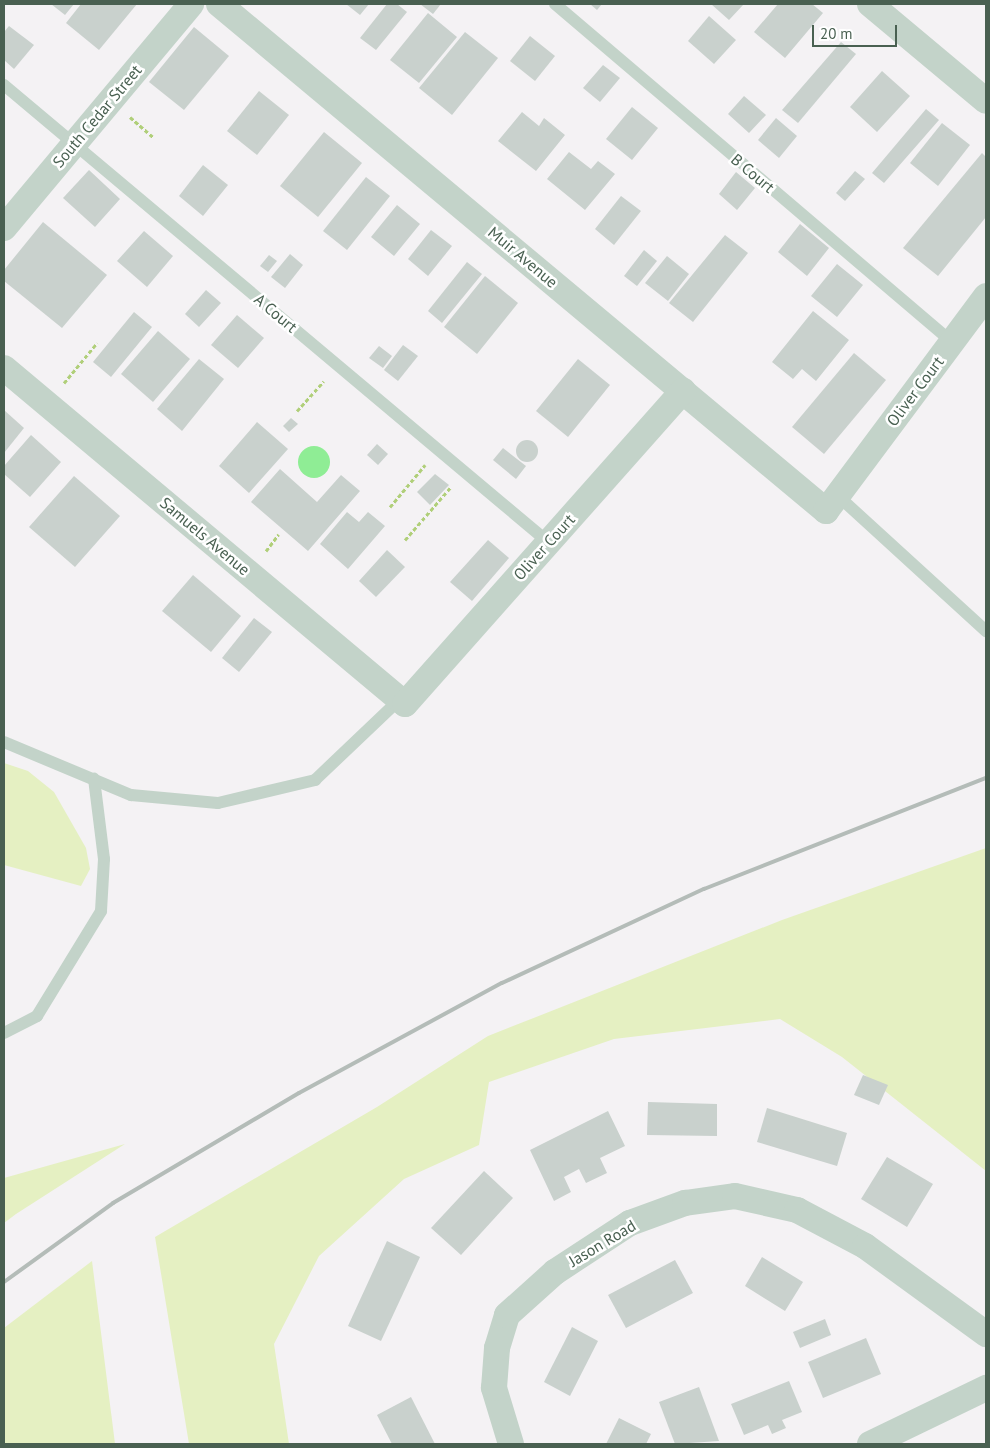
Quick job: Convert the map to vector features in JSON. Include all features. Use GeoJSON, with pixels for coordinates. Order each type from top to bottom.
{"type":"FeatureCollection","features":[{"type":"Feature","properties":{"kind":"street","name":"South Cedar Street"},"geometry":{"type":"LineString","coordinates":[[4,228],[191,4]]}},
{"type":"Feature","properties":{"kind":"street","name":"Muir Avenue"},"geometry":{"type":"LineString","coordinates":[[219,4],[683,391],[831,503]]}},
{"type":"Feature","properties":{"kind":"street"},"geometry":{"type":"LineString","coordinates":[[870,4],[986,101]]}},
{"type":"Feature","properties":{"kind":"street","name":"Oliver Court"},"geometry":{"type":"LineString","coordinates":[[831,503],[986,296]]}},
{"type":"Feature","properties":{"kind":"street","name":"Samuels Avenue"},"geometry":{"type":"LineString","coordinates":[[4,368],[403,701]]}},
{"type":"Feature","properties":{"kind":"street","name":"Oliver Court"},"geometry":{"type":"LineString","coordinates":[[403,701],[683,391]]}},
{"type":"Feature","properties":{"kind":"street","name":"Jason Road"},"geometry":{"type":"LineString","coordinates":[[511,1444],[494,1388],[498,1348],[507,1315],[555,1272],[630,1223],[685,1203],[735,1196],[797,1210],[865,1246],[986,1334]]}},
{"type":"Feature","properties":{"kind":"street"},"geometry":{"type":"LineString","coordinates":[[870,1444],[986,1388]]}},
{"type":"Feature","properties":{"kind":"lane","name":"B Court"},"geometry":{"type":"LineString","coordinates":[[555,4],[952,342]]}},
{"type":"Feature","properties":{"kind":"lane","name":"A Court"},"geometry":{"type":"LineString","coordinates":[[4,85],[548,542]]}},
{"type":"Feature","properties":{"kind":"lane"},"geometry":{"type":"LineString","coordinates":[[831,503],[986,631]]}},
{"type":"Feature","properties":{"kind":"lane"},"geometry":{"type":"LineString","coordinates":[[4,742],[131,795],[218,803],[315,780],[403,701]]}},
{"type":"Feature","properties":{"kind":"lane"},"geometry":{"type":"LineString","coordinates":[[4,1033],[37,1016],[101,910],[104,859],[94,780]]}},
{"type":"Feature","properties":{"kind":"path"},"geometry":{"type":"LineString","coordinates":[[46,404],[97,343]]}},
{"type":"Feature","properties":{"kind":"path"},"geometry":{"type":"LineString","coordinates":[[297,411],[337,365]]}},
{"type":"Feature","properties":{"kind":"path"},"geometry":{"type":"LineString","coordinates":[[390,507],[438,450]]}},
{"type":"Feature","properties":{"kind":"path"},"geometry":{"type":"LineString","coordinates":[[405,540],[464,472]]}},
{"type":"Feature","properties":{"kind":"shaded area"},"geometry":{"type":"Polygon","coordinates":[[[314,446],[326,450],[330,462],[326,474],[314,478],[302,474],[298,462],[302,450],[314,446]]]}},
{"type":"Feature","properties":{"kind":"shaded area"},"geometry":{"type":"Polygon","coordinates":[[[4,763],[28,771],[54,792],[86,848],[90,869],[81,886],[4,865],[4,763]]]}},
{"type":"Feature","properties":{"kind":"shaded area"},"geometry":{"type":"Polygon","coordinates":[[[986,848],[986,1171],[842,1057],[780,1019],[614,1039],[489,1082],[479,1145],[404,1179],[319,1256],[274,1344],[289,1444],[189,1444],[155,1237],[377,1107],[488,1036],[782,920],[986,848]]]}},
{"type":"Feature","properties":{"kind":"shaded area"},"geometry":{"type":"Polygon","coordinates":[[[125,1144],[16,1214],[4,1223],[4,1178],[125,1144]]]}},
{"type":"Feature","properties":{"kind":"shaded area"},"geometry":{"type":"Polygon","coordinates":[[[92,1261],[115,1444],[4,1444],[4,1328],[92,1261]]]}},
{"type":"Feature","properties":{"kind":"building"},"geometry":{"type":"Polygon","coordinates":[[[51,4],[74,4],[65,15],[51,4]]]}},
{"type":"Feature","properties":{"kind":"building"},"geometry":{"type":"Polygon","coordinates":[[[81,4],[137,4],[99,50],[66,23],[81,4]]]}},
{"type":"Feature","properties":{"kind":"building"},"geometry":{"type":"Polygon","coordinates":[[[346,4],[369,4],[360,15],[346,4]]]}},
{"type":"Feature","properties":{"kind":"building"},"geometry":{"type":"Polygon","coordinates":[[[387,4],[397,4],[407,12],[376,50],[360,38],[387,4]]]}},
{"type":"Feature","properties":{"kind":"building"},"geometry":{"type":"Polygon","coordinates":[[[420,4],[441,4],[433,14],[420,4]]]}},
{"type":"Feature","properties":{"kind":"building"},"geometry":{"type":"Polygon","coordinates":[[[590,4],[602,4],[597,10],[590,4]]]}},
{"type":"Feature","properties":{"kind":"building"},"geometry":{"type":"Polygon","coordinates":[[[711,4],[744,4],[729,20],[711,4]]]}},
{"type":"Feature","properties":{"kind":"building"},"geometry":{"type":"Polygon","coordinates":[[[778,4],[812,4],[823,13],[785,58],[754,32],[778,4]]]}},
{"type":"Feature","properties":{"kind":"building"},"geometry":{"type":"Polygon","coordinates":[[[428,13],[457,37],[419,83],[390,60],[428,13]]]}},
{"type":"Feature","properties":{"kind":"building"},"geometry":{"type":"Polygon","coordinates":[[[709,16],[736,40],[714,64],[688,41],[709,16]]]}},
{"type":"Feature","properties":{"kind":"building"},"geometry":{"type":"Polygon","coordinates":[[[9,26],[34,45],[14,69],[4,60],[4,32],[9,26]]]}},
{"type":"Feature","properties":{"kind":"building"},"geometry":{"type":"Polygon","coordinates":[[[194,27],[229,56],[184,110],[149,82],[194,27]]]}},
{"type":"Feature","properties":{"kind":"building"},"geometry":{"type":"Polygon","coordinates":[[[465,32],[498,58],[452,115],[419,88],[465,32]]]}},
{"type":"Feature","properties":{"kind":"building"},"geometry":{"type":"Polygon","coordinates":[[[530,36],[555,56],[535,81],[510,61],[530,36]]]}},
{"type":"Feature","properties":{"kind":"building"},"geometry":{"type":"Polygon","coordinates":[[[841,42],[856,54],[798,123],[782,110],[841,42]]]}},
{"type":"Feature","properties":{"kind":"building"},"geometry":{"type":"Polygon","coordinates":[[[603,65],[620,78],[600,102],[583,88],[603,65]]]}},
{"type":"Feature","properties":{"kind":"building"},"geometry":{"type":"Polygon","coordinates":[[[882,71],[910,96],[877,132],[850,107],[882,71]]]}},
{"type":"Feature","properties":{"kind":"building"},"geometry":{"type":"Polygon","coordinates":[[[259,91],[289,115],[257,155],[227,131],[259,91]]]}},
{"type":"Feature","properties":{"kind":"building"},"geometry":{"type":"Polygon","coordinates":[[[744,96],[766,115],[749,133],[728,114],[744,96]]]}},
{"type":"Feature","properties":{"kind":"building"},"geometry":{"type":"Polygon","coordinates":[[[632,107],[658,128],[632,160],[606,139],[632,107]]]}},
{"type":"Feature","properties":{"kind":"building"},"geometry":{"type":"Polygon","coordinates":[[[926,109],[939,120],[884,183],[872,173],[926,109]]]}},
{"type":"Feature","properties":{"kind":"building"},"geometry":{"type":"Polygon","coordinates":[[[522,112],[539,126],[544,118],[565,135],[536,171],[498,141],[522,112]]]}},
{"type":"Feature","properties":{"kind":"building"},"geometry":{"type":"Polygon","coordinates":[[[776,118],[797,136],[779,158],[758,140],[776,118]]]}},
{"type":"Feature","properties":{"kind":"building"},"geometry":{"type":"Polygon","coordinates":[[[942,123],[970,145],[938,186],[910,163],[942,123]]]}},
{"type":"Feature","properties":{"kind":"building"},"geometry":{"type":"Polygon","coordinates":[[[324,132],[362,163],[318,217],[280,186],[324,132]]]}},
{"type":"Feature","properties":{"kind":"building"},"geometry":{"type":"Polygon","coordinates":[[[569,152],[591,169],[598,161],[615,174],[585,210],[547,179],[569,152]]]}},
{"type":"Feature","properties":{"kind":"building"},"geometry":{"type":"Polygon","coordinates":[[[982,153],[986,157],[986,217],[938,276],[903,248],[982,153]]]}},
{"type":"Feature","properties":{"kind":"building"},"geometry":{"type":"Polygon","coordinates":[[[203,165],[228,185],[203,216],[179,196],[203,165]]]}},
{"type":"Feature","properties":{"kind":"building"},"geometry":{"type":"Polygon","coordinates":[[[89,170],[120,199],[95,227],[63,198],[89,170]]]}},
{"type":"Feature","properties":{"kind":"building"},"geometry":{"type":"Polygon","coordinates":[[[855,171],[865,179],[845,201],[836,193],[855,171]]]}},
{"type":"Feature","properties":{"kind":"building"},"geometry":{"type":"Polygon","coordinates":[[[736,172],[755,188],[737,210],[719,194],[736,172]]]}},
{"type":"Feature","properties":{"kind":"building"},"geometry":{"type":"Polygon","coordinates":[[[366,177],[390,196],[347,250],[323,231],[366,177]]]}},
{"type":"Feature","properties":{"kind":"building"},"geometry":{"type":"Polygon","coordinates":[[[621,196],[641,211],[614,245],[595,229],[621,196]]]}},
{"type":"Feature","properties":{"kind":"building"},"geometry":{"type":"Polygon","coordinates":[[[397,205],[420,224],[394,256],[371,237],[397,205]]]}},
{"type":"Feature","properties":{"kind":"building"},"geometry":{"type":"Polygon","coordinates":[[[43,222],[107,275],[62,328],[4,281],[4,270],[43,222]]]}},
{"type":"Feature","properties":{"kind":"building"},"geometry":{"type":"Polygon","coordinates":[[[800,224],[829,248],[807,276],[778,252],[800,224]]]}},
{"type":"Feature","properties":{"kind":"building"},"geometry":{"type":"Polygon","coordinates":[[[431,230],[452,246],[428,276],[408,259],[431,230]]]}},
{"type":"Feature","properties":{"kind":"building"},"geometry":{"type":"Polygon","coordinates":[[[144,231],[173,256],[147,287],[117,261],[144,231]]]}},
{"type":"Feature","properties":{"kind":"building"},"geometry":{"type":"Polygon","coordinates":[[[725,235],[748,253],[693,322],[669,303],[725,235]]]}},
{"type":"Feature","properties":{"kind":"building"},"geometry":{"type":"Polygon","coordinates":[[[644,250],[657,261],[637,286],[624,276],[644,250]]]}},
{"type":"Feature","properties":{"kind":"building"},"geometry":{"type":"Polygon","coordinates":[[[290,254],[303,265],[285,288],[271,277],[290,254]]]}},
{"type":"Feature","properties":{"kind":"building"},"geometry":{"type":"Polygon","coordinates":[[[269,255],[277,261],[268,272],[260,266],[269,255]]]}},
{"type":"Feature","properties":{"kind":"building"},"geometry":{"type":"Polygon","coordinates":[[[667,256],[689,274],[668,301],[645,283],[667,256]]]}},
{"type":"Feature","properties":{"kind":"building"},"geometry":{"type":"Polygon","coordinates":[[[467,262],[482,274],[442,323],[428,311],[467,262]]]}},
{"type":"Feature","properties":{"kind":"building"},"geometry":{"type":"Polygon","coordinates":[[[837,264],[863,285],[837,317],[811,296],[837,264]]]}},
{"type":"Feature","properties":{"kind":"building"},"geometry":{"type":"Polygon","coordinates":[[[485,276],[518,303],[477,354],[444,327],[485,276]]]}},
{"type":"Feature","properties":{"kind":"building"},"geometry":{"type":"Polygon","coordinates":[[[206,290],[221,303],[199,327],[185,314],[206,290]]]}},
{"type":"Feature","properties":{"kind":"building"},"geometry":{"type":"Polygon","coordinates":[[[813,311],[849,340],[816,381],[802,369],[793,379],[772,362],[813,311]]]}},
{"type":"Feature","properties":{"kind":"building"},"geometry":{"type":"Polygon","coordinates":[[[134,312],[152,327],[111,377],[93,362],[134,312]]]}},
{"type":"Feature","properties":{"kind":"building"},"geometry":{"type":"Polygon","coordinates":[[[237,315],[264,338],[238,368],[211,345],[237,315]]]}},
{"type":"Feature","properties":{"kind":"building"},"geometry":{"type":"Polygon","coordinates":[[[158,331],[190,359],[153,402],[121,374],[158,331]]]}},
{"type":"Feature","properties":{"kind":"building"},"geometry":{"type":"Polygon","coordinates":[[[403,345],[418,356],[398,381],[384,370],[403,345]]]}},
{"type":"Feature","properties":{"kind":"building"},"geometry":{"type":"Polygon","coordinates":[[[379,346],[392,356],[383,368],[369,358],[379,346]]]}},
{"type":"Feature","properties":{"kind":"building"},"geometry":{"type":"Polygon","coordinates":[[[854,353],[886,380],[824,454],[792,427],[854,353]]]}},
{"type":"Feature","properties":{"kind":"building"},"geometry":{"type":"Polygon","coordinates":[[[199,359],[224,379],[182,431],[157,409],[199,359]]]}},
{"type":"Feature","properties":{"kind":"building"},"geometry":{"type":"Polygon","coordinates":[[[578,359],[610,385],[568,437],[536,411],[578,359]]]}},
{"type":"Feature","properties":{"kind":"building"},"geometry":{"type":"Polygon","coordinates":[[[4,410],[24,428],[4,453],[4,410]]]}},
{"type":"Feature","properties":{"kind":"building"},"geometry":{"type":"Polygon","coordinates":[[[291,418],[298,424],[289,432],[283,426],[291,418]]]}},
{"type":"Feature","properties":{"kind":"building"},"geometry":{"type":"Polygon","coordinates":[[[257,422],[288,449],[249,493],[219,466],[257,422]]]}},
{"type":"Feature","properties":{"kind":"building"},"geometry":{"type":"Polygon","coordinates":[[[31,435],[61,462],[30,497],[4,474],[4,466],[31,435]]]}},
{"type":"Feature","properties":{"kind":"building"},"geometry":{"type":"Polygon","coordinates":[[[527,440],[535,443],[538,451],[535,459],[527,462],[519,459],[516,451],[519,443],[527,440]]]}},
{"type":"Feature","properties":{"kind":"building"},"geometry":{"type":"Polygon","coordinates":[[[377,444],[388,454],[378,465],[367,455],[377,444]]]}},
{"type":"Feature","properties":{"kind":"building"},"geometry":{"type":"Polygon","coordinates":[[[503,448],[526,466],[516,479],[493,460],[503,448]]]}},
{"type":"Feature","properties":{"kind":"building"},"geometry":{"type":"Polygon","coordinates":[[[280,469],[317,502],[341,475],[360,491],[308,551],[251,502],[280,469]]]}},
{"type":"Feature","properties":{"kind":"building"},"geometry":{"type":"Polygon","coordinates":[[[435,474],[449,485],[430,505],[417,492],[435,474]]]}},
{"type":"Feature","properties":{"kind":"building"},"geometry":{"type":"Polygon","coordinates":[[[74,476],[120,516],[75,567],[29,527],[74,476]]]}},
{"type":"Feature","properties":{"kind":"building"},"geometry":{"type":"Polygon","coordinates":[[[347,512],[359,522],[368,512],[385,526],[348,569],[320,544],[347,512]]]}},
{"type":"Feature","properties":{"kind":"building"},"geometry":{"type":"Polygon","coordinates":[[[488,540],[509,558],[472,601],[450,582],[488,540]]]}},
{"type":"Feature","properties":{"kind":"building"},"geometry":{"type":"Polygon","coordinates":[[[387,550],[405,567],[376,597],[359,581],[387,550]]]}},
{"type":"Feature","properties":{"kind":"building"},"geometry":{"type":"Polygon","coordinates":[[[193,575],[241,616],[211,652],[162,611],[193,575]]]}},
{"type":"Feature","properties":{"kind":"building"},"geometry":{"type":"Polygon","coordinates":[[[254,618],[272,632],[239,672],[222,658],[254,618]]]}},
{"type":"Feature","properties":{"kind":"building"},"geometry":{"type":"Polygon","coordinates":[[[863,1075],[888,1085],[879,1105],[854,1095],[863,1075]]]}},
{"type":"Feature","properties":{"kind":"building"},"geometry":{"type":"Polygon","coordinates":[[[648,1102],[717,1104],[717,1136],[647,1135],[648,1102]]]}},
{"type":"Feature","properties":{"kind":"building"},"geometry":{"type":"Polygon","coordinates":[[[767,1108],[847,1133],[837,1166],[757,1142],[767,1108]]]}},
{"type":"Feature","properties":{"kind":"building"},"geometry":{"type":"Polygon","coordinates":[[[608,1111],[625,1146],[600,1158],[607,1173],[586,1183],[579,1169],[564,1177],[571,1192],[554,1201],[530,1150],[608,1111]]]}},
{"type":"Feature","properties":{"kind":"building"},"geometry":{"type":"Polygon","coordinates":[[[887,1157],[933,1184],[907,1227],[861,1199],[887,1157]]]}},
{"type":"Feature","properties":{"kind":"building"},"geometry":{"type":"Polygon","coordinates":[[[484,1171],[513,1198],[461,1255],[431,1228],[484,1171]]]}},
{"type":"Feature","properties":{"kind":"building"},"geometry":{"type":"Polygon","coordinates":[[[387,1241],[420,1257],[381,1341],[348,1326],[387,1241]]]}},
{"type":"Feature","properties":{"kind":"building"},"geometry":{"type":"Polygon","coordinates":[[[762,1257],[803,1282],[785,1311],[745,1286],[762,1257]]]}},
{"type":"Feature","properties":{"kind":"building"},"geometry":{"type":"Polygon","coordinates":[[[675,1260],[693,1293],[626,1328],[608,1295],[675,1260]]]}},
{"type":"Feature","properties":{"kind":"building"},"geometry":{"type":"Polygon","coordinates":[[[825,1319],[831,1335],[800,1348],[793,1332],[825,1319]]]}},
{"type":"Feature","properties":{"kind":"building"},"geometry":{"type":"Polygon","coordinates":[[[572,1327],[598,1341],[570,1396],[544,1382],[572,1327]]]}},
{"type":"Feature","properties":{"kind":"building"},"geometry":{"type":"Polygon","coordinates":[[[866,1338],[881,1374],[823,1398],[808,1362],[866,1338]]]}},
{"type":"Feature","properties":{"kind":"building"},"geometry":{"type":"Polygon","coordinates":[[[789,1381],[802,1412],[782,1420],[786,1428],[772,1434],[768,1425],[744,1435],[731,1404],[789,1381]]]}},
{"type":"Feature","properties":{"kind":"building"},"geometry":{"type":"Polygon","coordinates":[[[699,1387],[719,1441],[675,1444],[659,1402],[699,1387]]]}},
{"type":"Feature","properties":{"kind":"building"},"geometry":{"type":"Polygon","coordinates":[[[411,1397],[435,1444],[392,1444],[377,1415],[411,1397]]]}},
{"type":"Feature","properties":{"kind":"building"},"geometry":{"type":"Polygon","coordinates":[[[619,1418],[651,1434],[646,1444],[606,1444],[619,1418]]]}},
{"type":"Feature","properties":{"kind":"railway"},"geometry":{"type":"LineString","coordinates":[[4,1282],[113,1203],[299,1093],[502,983],[704,889],[986,778]]}}]}
